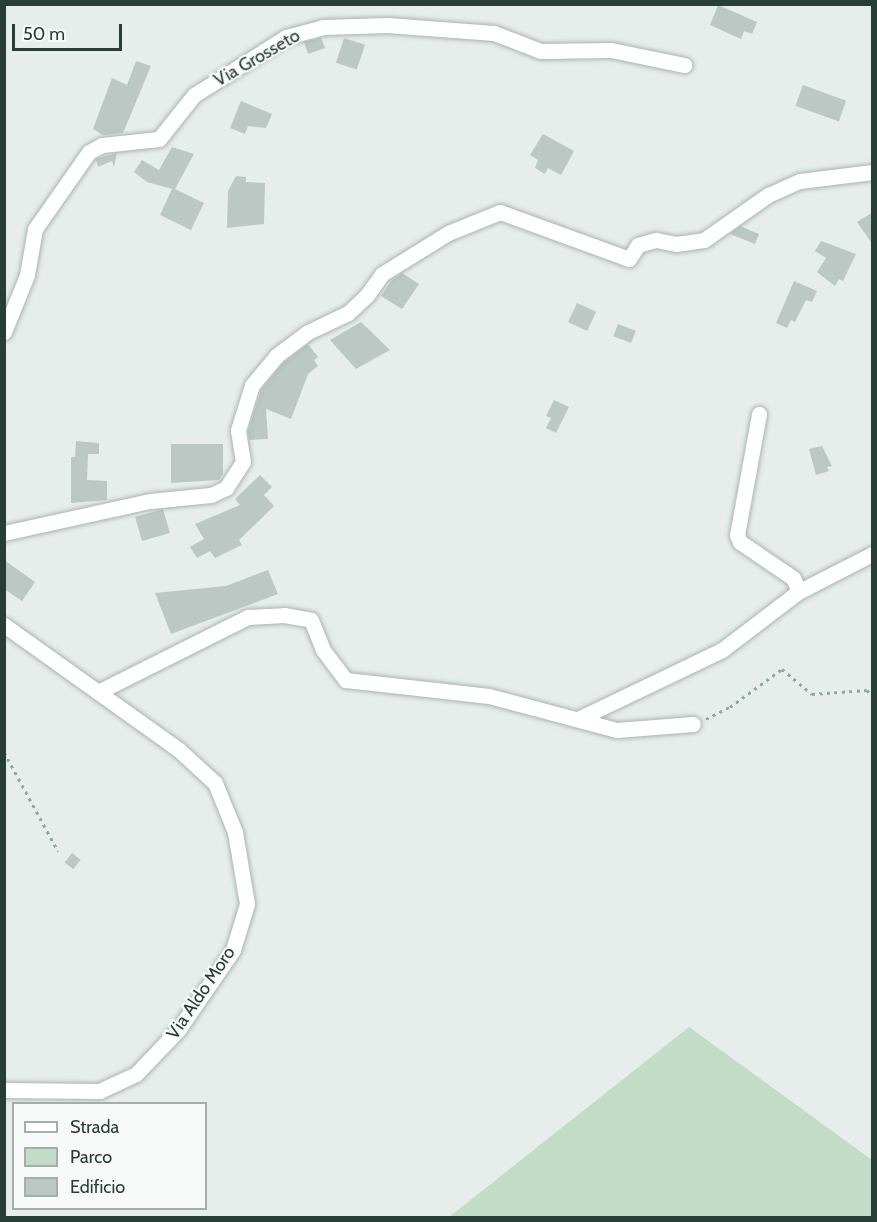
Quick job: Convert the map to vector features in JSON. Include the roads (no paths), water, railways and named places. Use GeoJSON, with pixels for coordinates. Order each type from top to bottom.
{"type":"FeatureCollection","features":[{"type":"Feature","properties":{"kind":"street","name":"Via Grosseto"},"geometry":{"type":"LineString","coordinates":[[4,332],[27,275],[35,229],[89,152],[102,145],[159,139],[194,95],[286,37],[323,27],[387,25],[494,33],[541,51],[611,50],[684,65]]}},
{"type":"Feature","properties":{"kind":"street"},"geometry":{"type":"LineString","coordinates":[[4,533],[150,501],[211,495],[226,488],[243,462],[238,430],[252,385],[276,356],[308,332],[348,313],[368,295],[382,274],[448,233],[500,212],[629,259],[638,245],[656,240],[676,244],[704,240],[768,195],[800,181],[873,171]]}},
{"type":"Feature","properties":{"kind":"street"},"geometry":{"type":"LineString","coordinates":[[759,414],[737,535],[741,542],[793,578],[800,591]]}},
{"type":"Feature","properties":{"kind":"street"},"geometry":{"type":"LineString","coordinates":[[578,719],[722,650],[800,591],[873,554]]}},
{"type":"Feature","properties":{"kind":"street"},"geometry":{"type":"LineString","coordinates":[[98,692],[248,617],[284,615],[311,621],[322,650],[346,680],[489,696],[616,730],[693,724]]}},
{"type":"Feature","properties":{"kind":"street","name":"Via Aldo Moro"},"geometry":{"type":"LineString","coordinates":[[4,625],[201,767],[215,783],[235,832],[247,883],[244,924],[233,950],[178,1030],[136,1074],[100,1091],[4,1090]]}}]}
